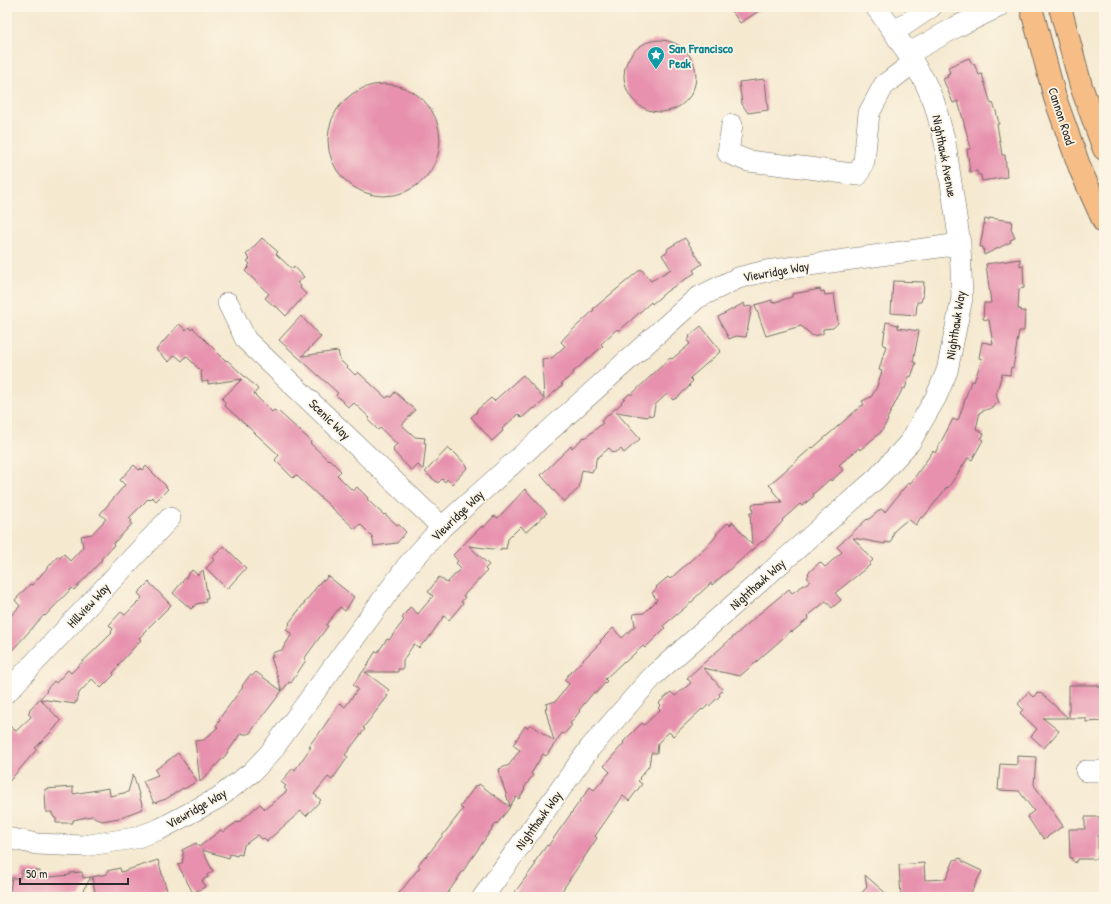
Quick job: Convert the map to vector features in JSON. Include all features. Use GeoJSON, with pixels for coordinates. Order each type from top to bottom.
{"type":"FeatureCollection","features":[{"type":"Feature","properties":{"kind":"main road","name":"Cannon Road"},"geometry":{"type":"LineString","coordinates":[[1031,7],[1055,98],[1081,171],[1104,222]]}},
{"type":"Feature","properties":{"kind":"main road"},"geometry":{"type":"LineString","coordinates":[[1060,7],[1081,86],[1104,149]]}},
{"type":"Feature","properties":{"kind":"street","name":"Nighthawk Avenue"},"geometry":{"type":"LineString","coordinates":[[876,7],[894,32],[924,80],[934,102],[945,142],[960,244]]}},
{"type":"Feature","properties":{"kind":"street"},"geometry":{"type":"LineString","coordinates":[[894,32],[930,7]]}},
{"type":"Feature","properties":{"kind":"street"},"geometry":{"type":"LineString","coordinates":[[732,125],[728,153],[748,161],[858,175],[864,162],[869,113],[884,85],[910,58],[956,27],[998,7]]}},
{"type":"Feature","properties":{"kind":"street","name":"Viewridge Way"},"geometry":{"type":"LineString","coordinates":[[7,838],[37,844],[83,846],[135,838],[160,829],[218,798],[252,772],[270,753],[408,566],[442,527],[697,298],[738,278],[766,271],[960,244]]}},
{"type":"Feature","properties":{"kind":"street","name":"Nighthawk Way"},"geometry":{"type":"LineString","coordinates":[[483,897],[590,748],[653,676],[877,478],[910,442],[936,397],[947,371],[962,298],[960,244]]}},
{"type":"Feature","properties":{"kind":"street","name":"Scenic Way"},"geometry":{"type":"LineString","coordinates":[[228,303],[246,340],[442,527]]}},
{"type":"Feature","properties":{"kind":"street","name":"Hillview Way"},"geometry":{"type":"LineString","coordinates":[[7,692],[170,518]]}},
{"type":"Feature","properties":{"kind":"building"},"geometry":{"type":"Polygon","coordinates":[[[729,7],[765,7],[740,23],[729,7]]]}},
{"type":"Feature","properties":{"kind":"building"},"geometry":{"type":"Polygon","coordinates":[[[660,40],[680,46],[690,56],[696,76],[690,96],[680,106],[660,112],[640,106],[630,96],[624,76],[630,56],[640,46],[660,40]]]}},
{"type":"Feature","properties":{"kind":"building"},"geometry":{"type":"Polygon","coordinates":[[[969,58],[972,64],[974,64],[979,75],[982,74],[991,104],[993,103],[996,111],[999,124],[997,124],[1002,155],[1005,155],[1007,177],[982,181],[981,175],[978,175],[977,171],[970,172],[967,149],[971,149],[958,101],[953,103],[943,79],[948,77],[947,74],[950,73],[948,67],[969,58]]]}},
{"type":"Feature","properties":{"kind":"building"},"geometry":{"type":"Polygon","coordinates":[[[765,79],[768,110],[748,113],[742,104],[739,82],[765,79]]]}},
{"type":"Feature","properties":{"kind":"building"},"geometry":{"type":"Polygon","coordinates":[[[384,84],[406,88],[424,100],[436,118],[440,140],[436,162],[424,180],[406,192],[384,196],[362,192],[344,180],[332,162],[328,140],[332,118],[344,100],[362,88],[384,84]]]}},
{"type":"Feature","properties":{"kind":"building"},"geometry":{"type":"Polygon","coordinates":[[[989,218],[1012,221],[1011,229],[1015,238],[1010,240],[1011,242],[984,255],[983,247],[980,247],[985,219],[989,220],[989,218]]]}},
{"type":"Feature","properties":{"kind":"building"},"geometry":{"type":"Polygon","coordinates":[[[262,238],[278,252],[276,254],[292,269],[294,266],[304,277],[297,283],[306,294],[286,316],[265,298],[269,294],[245,271],[250,264],[247,261],[250,259],[246,255],[262,238]]]}},
{"type":"Feature","properties":{"kind":"building"},"geometry":{"type":"Polygon","coordinates":[[[685,238],[702,264],[693,270],[695,273],[667,291],[652,304],[651,302],[619,331],[617,329],[601,344],[603,346],[561,384],[563,385],[522,418],[518,414],[492,441],[471,417],[477,412],[476,411],[491,398],[494,401],[523,375],[544,399],[542,359],[552,358],[565,346],[561,342],[566,336],[594,310],[593,309],[641,269],[651,281],[671,269],[662,255],[668,251],[667,249],[685,238]]]}},
{"type":"Feature","properties":{"kind":"building"},"geometry":{"type":"Polygon","coordinates":[[[1020,259],[1020,266],[1023,265],[1024,288],[1019,289],[1018,309],[1025,311],[1024,331],[1019,331],[1013,368],[1011,367],[1010,375],[1002,374],[996,394],[999,403],[993,405],[994,407],[980,412],[976,429],[984,434],[981,439],[983,440],[972,460],[968,458],[948,488],[947,487],[923,518],[921,517],[916,525],[908,519],[894,531],[891,543],[885,542],[885,544],[853,538],[873,560],[869,564],[870,565],[835,593],[841,600],[832,608],[826,601],[808,616],[809,618],[792,632],[791,631],[740,676],[703,668],[723,690],[719,694],[720,696],[709,706],[708,705],[703,710],[702,709],[673,736],[669,732],[658,743],[657,753],[651,753],[649,766],[639,778],[640,779],[638,781],[642,784],[629,801],[623,796],[595,836],[597,838],[558,897],[511,897],[590,787],[594,790],[610,772],[604,766],[624,743],[623,742],[642,723],[644,725],[660,710],[658,708],[661,705],[659,703],[671,692],[675,696],[691,683],[687,678],[789,589],[792,593],[810,581],[807,577],[809,575],[808,573],[820,562],[825,567],[842,552],[837,547],[867,519],[868,520],[881,509],[885,512],[908,483],[910,484],[933,451],[935,453],[953,419],[958,421],[971,381],[974,382],[982,359],[979,358],[982,342],[993,344],[989,320],[983,319],[984,303],[991,303],[986,264],[1020,259]]]}},
{"type":"Feature","properties":{"kind":"building"},"geometry":{"type":"Polygon","coordinates":[[[893,281],[924,282],[923,298],[921,302],[917,302],[916,315],[891,313],[893,281]]]}},
{"type":"Feature","properties":{"kind":"building"},"geometry":{"type":"Polygon","coordinates":[[[820,289],[821,292],[824,291],[825,295],[834,294],[838,323],[833,328],[823,329],[823,334],[813,336],[801,326],[766,336],[755,305],[772,300],[772,303],[792,297],[792,294],[820,289]]]}},
{"type":"Feature","properties":{"kind":"building"},"geometry":{"type":"Polygon","coordinates":[[[744,303],[745,307],[752,306],[746,337],[736,336],[729,339],[718,317],[744,303]]]}},
{"type":"Feature","properties":{"kind":"building"},"geometry":{"type":"Polygon","coordinates":[[[301,316],[321,337],[302,356],[338,351],[340,360],[355,375],[358,372],[386,398],[389,396],[391,397],[395,392],[415,410],[402,425],[415,437],[425,438],[424,443],[426,443],[423,470],[418,465],[412,471],[393,451],[393,448],[397,444],[380,428],[378,430],[368,420],[370,418],[354,403],[350,407],[347,406],[336,395],[338,393],[279,340],[301,316]]]}},
{"type":"Feature","properties":{"kind":"building"},"geometry":{"type":"Polygon","coordinates":[[[886,322],[898,325],[898,328],[919,331],[913,362],[916,363],[911,377],[909,376],[905,389],[903,388],[881,432],[839,465],[843,470],[831,481],[830,479],[802,506],[800,504],[782,520],[783,521],[763,542],[762,541],[712,585],[711,583],[694,600],[663,626],[665,628],[645,648],[643,646],[605,679],[607,681],[596,693],[594,692],[579,710],[580,711],[570,724],[572,725],[564,734],[562,733],[546,756],[543,754],[519,799],[516,797],[510,806],[499,769],[509,765],[520,750],[513,745],[525,726],[527,728],[530,724],[554,741],[545,708],[547,708],[546,704],[556,701],[569,684],[564,680],[613,628],[622,638],[635,626],[633,614],[644,613],[657,600],[652,593],[657,588],[656,587],[668,577],[670,579],[712,541],[717,535],[716,534],[728,523],[730,525],[733,522],[752,545],[750,513],[753,513],[752,504],[782,502],[769,485],[812,447],[813,448],[864,405],[862,401],[871,397],[876,389],[882,371],[879,370],[886,346],[883,345],[886,322]]]}},
{"type":"Feature","properties":{"kind":"building"},"geometry":{"type":"Polygon","coordinates":[[[179,324],[186,330],[189,327],[191,330],[193,328],[226,361],[227,360],[258,389],[254,394],[272,412],[274,410],[277,412],[278,411],[341,471],[337,475],[353,491],[357,487],[375,507],[397,525],[398,524],[406,532],[397,543],[374,546],[372,536],[360,524],[355,529],[296,475],[293,478],[275,460],[279,455],[224,405],[226,403],[222,399],[242,379],[208,384],[208,381],[202,382],[201,371],[186,356],[182,361],[175,355],[169,362],[156,350],[179,324]]]}},
{"type":"Feature","properties":{"kind":"building"},"geometry":{"type":"Polygon","coordinates":[[[701,326],[721,351],[690,378],[693,381],[689,385],[690,386],[678,397],[673,400],[667,394],[655,405],[653,416],[648,415],[648,417],[616,412],[640,439],[624,453],[621,449],[614,453],[609,448],[596,459],[595,469],[593,469],[592,472],[582,470],[579,488],[564,502],[541,475],[571,446],[572,448],[603,423],[601,421],[622,403],[621,402],[630,393],[631,395],[670,358],[672,359],[690,344],[687,340],[690,338],[689,336],[701,326]]]}},
{"type":"Feature","properties":{"kind":"building"},"geometry":{"type":"Polygon","coordinates":[[[448,448],[452,452],[453,451],[468,467],[452,484],[447,479],[445,482],[442,479],[438,483],[425,472],[448,448]]]}},
{"type":"Feature","properties":{"kind":"building"},"geometry":{"type":"Polygon","coordinates":[[[134,465],[139,470],[141,468],[143,470],[146,466],[168,489],[156,501],[152,497],[149,500],[148,499],[129,518],[132,521],[130,523],[132,524],[113,544],[114,545],[101,559],[102,560],[74,590],[72,588],[45,616],[44,615],[7,656],[7,620],[20,606],[15,600],[30,584],[32,585],[58,556],[60,558],[64,554],[70,561],[83,547],[81,536],[92,534],[106,519],[100,514],[125,485],[120,480],[134,465]]]}},
{"type":"Feature","properties":{"kind":"building"},"geometry":{"type":"Polygon","coordinates":[[[525,489],[547,513],[526,532],[521,526],[508,539],[506,549],[501,548],[501,550],[469,546],[489,565],[485,569],[487,571],[463,596],[465,597],[461,602],[463,603],[454,614],[449,620],[444,616],[426,642],[425,641],[419,648],[414,644],[403,660],[403,669],[398,669],[398,672],[365,672],[389,690],[386,695],[388,696],[363,728],[365,729],[345,755],[348,757],[332,780],[328,777],[314,794],[321,800],[306,816],[301,811],[267,841],[258,835],[244,845],[242,855],[238,854],[237,856],[230,854],[229,858],[202,850],[213,871],[207,875],[208,877],[202,880],[205,887],[193,893],[178,865],[183,862],[182,859],[184,858],[182,855],[184,854],[182,850],[196,843],[199,847],[221,830],[223,832],[237,822],[238,823],[260,804],[265,809],[287,791],[284,788],[286,786],[281,782],[293,768],[295,770],[311,747],[309,746],[340,703],[345,707],[358,689],[353,685],[376,651],[378,652],[387,639],[389,640],[404,620],[402,618],[410,607],[418,614],[433,596],[428,592],[439,577],[447,583],[461,568],[456,563],[458,561],[453,555],[494,516],[498,518],[525,489]]]}},
{"type":"Feature","properties":{"kind":"building"},"geometry":{"type":"Polygon","coordinates":[[[224,546],[246,568],[227,589],[206,568],[214,560],[212,558],[224,546]]]}},
{"type":"Feature","properties":{"kind":"building"},"geometry":{"type":"Polygon","coordinates":[[[192,570],[198,575],[203,570],[208,598],[205,598],[206,602],[196,604],[191,609],[173,593],[192,570]]]}},
{"type":"Feature","properties":{"kind":"building"},"geometry":{"type":"Polygon","coordinates":[[[328,576],[354,597],[345,611],[340,607],[326,625],[328,626],[304,659],[306,660],[291,683],[289,682],[249,734],[241,733],[225,756],[200,782],[195,741],[204,740],[218,727],[216,726],[220,720],[219,719],[250,675],[252,676],[256,672],[282,691],[271,657],[273,657],[272,653],[282,650],[292,634],[286,630],[290,624],[289,623],[322,580],[324,581],[328,576]]]}},
{"type":"Feature","properties":{"kind":"building"},"geometry":{"type":"Polygon","coordinates":[[[149,582],[171,605],[143,633],[139,638],[141,640],[118,665],[119,666],[113,673],[114,675],[101,688],[92,679],[79,693],[75,704],[40,699],[61,721],[35,748],[37,749],[7,784],[7,724],[16,731],[31,717],[28,713],[30,711],[29,710],[47,691],[46,690],[54,681],[56,683],[68,670],[71,673],[112,633],[111,632],[113,629],[109,625],[121,612],[125,615],[142,598],[138,593],[149,582]]]}},
{"type":"Feature","properties":{"kind":"building"},"geometry":{"type":"Polygon","coordinates":[[[1069,685],[1098,685],[1098,687],[1104,687],[1104,721],[1086,722],[1086,718],[1069,718],[1069,685]]]}},
{"type":"Feature","properties":{"kind":"building"},"geometry":{"type":"Polygon","coordinates":[[[1028,692],[1033,697],[1037,693],[1042,694],[1068,718],[1043,718],[1059,731],[1044,748],[1031,736],[1037,729],[1020,713],[1023,709],[1018,704],[1028,692]]]}},
{"type":"Feature","properties":{"kind":"building"},"geometry":{"type":"Polygon","coordinates":[[[178,753],[197,781],[166,799],[154,803],[143,781],[158,775],[155,770],[178,753]]]}},
{"type":"Feature","properties":{"kind":"building"},"geometry":{"type":"Polygon","coordinates":[[[1017,756],[1036,757],[1034,785],[1063,826],[1044,839],[1027,816],[1034,811],[1019,791],[998,790],[1000,764],[1017,765],[1017,756]]]}},
{"type":"Feature","properties":{"kind":"building"},"geometry":{"type":"Polygon","coordinates":[[[133,774],[143,808],[142,809],[119,818],[102,821],[92,816],[73,820],[73,823],[56,823],[56,818],[52,815],[52,812],[46,812],[45,789],[73,787],[73,794],[109,788],[110,796],[128,792],[133,774]]]}},
{"type":"Feature","properties":{"kind":"building"},"geometry":{"type":"Polygon","coordinates":[[[479,784],[510,807],[497,824],[496,823],[445,897],[396,897],[420,867],[418,865],[425,856],[426,857],[463,809],[460,807],[476,785],[478,786],[479,784]]]}},
{"type":"Feature","properties":{"kind":"building"},"geometry":{"type":"Polygon","coordinates":[[[1085,817],[1104,817],[1104,835],[1098,835],[1098,859],[1078,859],[1075,863],[1070,857],[1069,829],[1085,829],[1085,817]]]}},
{"type":"Feature","properties":{"kind":"building"},"geometry":{"type":"Polygon","coordinates":[[[961,858],[963,862],[982,871],[969,897],[901,897],[899,865],[924,863],[925,880],[946,879],[954,860],[961,858]]]}},
{"type":"Feature","properties":{"kind":"building"},"geometry":{"type":"Polygon","coordinates":[[[158,860],[167,891],[161,893],[161,895],[154,897],[96,897],[92,877],[107,874],[107,871],[120,868],[121,872],[158,860]]]}},
{"type":"Feature","properties":{"kind":"building"},"geometry":{"type":"Polygon","coordinates":[[[22,870],[40,871],[40,878],[70,875],[70,873],[82,872],[83,878],[91,877],[79,897],[9,897],[12,878],[20,878],[22,870]]]}},
{"type":"Feature","properties":{"kind":"building"},"geometry":{"type":"Polygon","coordinates":[[[865,875],[890,897],[858,897],[867,887],[865,875]]]}},
{"type":"Feature","properties":{"kind":"place","name":"San Francisco Peak"},"geometry":{"type":"Point","coordinates":[656,70]}}]}
